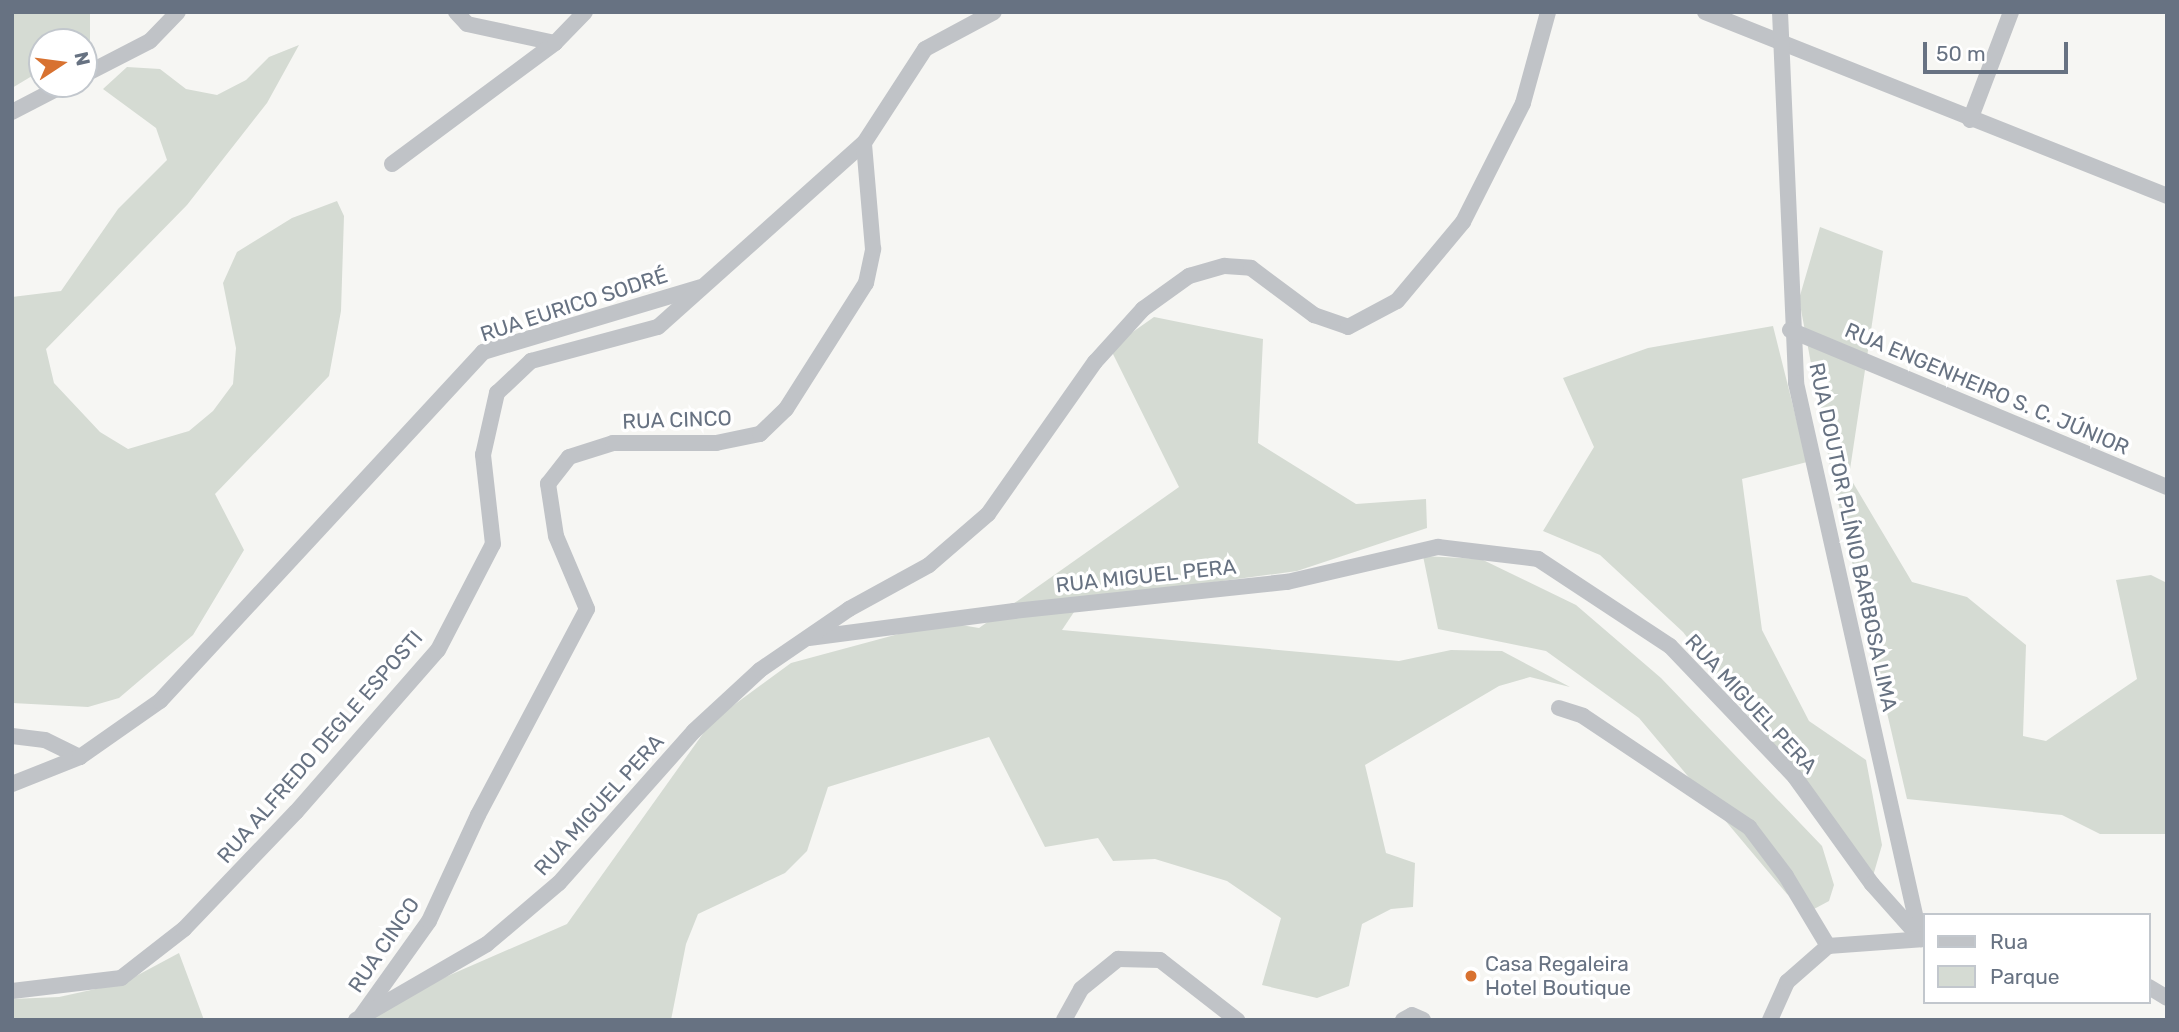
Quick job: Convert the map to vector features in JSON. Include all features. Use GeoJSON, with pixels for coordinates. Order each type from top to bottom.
{"type":"FeatureCollection","features":[{"type":"Feature","properties":{"kind":"street"},"geometry":{"type":"LineString","coordinates":[[98,68],[150,41],[178,12]]}},
{"type":"Feature","properties":{"kind":"street"},"geometry":{"type":"LineString","coordinates":[[456,12],[467,24],[555,43]]}},
{"type":"Feature","properties":{"kind":"street"},"geometry":{"type":"LineString","coordinates":[[391,164],[555,43],[585,12]]}},
{"type":"Feature","properties":{"kind":"street","name":"RUA EURICO SODRÉ"},"geometry":{"type":"LineString","coordinates":[[12,784],[80,757],[160,701],[483,352],[710,284],[864,143],[925,49],[994,12]]}},
{"type":"Feature","properties":{"kind":"street"},"geometry":{"type":"LineString","coordinates":[[805,639],[929,565],[989,514],[1096,362],[1143,309],[1189,276],[1225,266],[1251,268],[1314,315],[1348,327],[1397,301],[1463,222],[1523,103],[1548,12]]}},
{"type":"Feature","properties":{"kind":"street"},"geometry":{"type":"LineString","coordinates":[[1705,12],[1970,120],[2167,196]]}},
{"type":"Feature","properties":{"kind":"street","name":"RUA DOUTOR PLÍNIO BARBOSA LIMA"},"geometry":{"type":"LineString","coordinates":[[1780,12],[1790,330],[1796,383],[1923,939]]}},
{"type":"Feature","properties":{"kind":"street"},"geometry":{"type":"LineString","coordinates":[[1970,120],[2011,12]]}},
{"type":"Feature","properties":{"kind":"street"},"geometry":{"type":"LineString","coordinates":[[12,112],[39,98]]}},
{"type":"Feature","properties":{"kind":"street","name":"RUA CINCO"},"geometry":{"type":"LineString","coordinates":[[358,1019],[429,921],[478,815],[587,609],[556,536],[548,484],[569,457],[612,443],[716,443],[760,434],[786,409],[866,282],[873,249],[864,143]]}},
{"type":"Feature","properties":{"kind":"street","name":"RUA ALFREDO DEGLE ESPOSTI"},"geometry":{"type":"LineString","coordinates":[[12,991],[121,978],[184,929],[296,812],[438,650],[493,544],[483,455],[496,393],[531,361],[658,327],[710,284]]}},
{"type":"Feature","properties":{"kind":"street","name":"RUA ENGENHEIRO S. C. JÚNIOR"},"geometry":{"type":"LineString","coordinates":[[1790,330],[2167,486]]}},
{"type":"Feature","properties":{"kind":"street","name":"RUA MIGUEL PERA"},"geometry":{"type":"LineString","coordinates":[[358,1019],[487,944],[559,883],[694,731],[760,670],[805,639],[1014,611],[1287,582],[1438,548],[1538,559],[1670,646],[1795,778],[1872,884],[1923,939]]}},
{"type":"Feature","properties":{"kind":"street"},"geometry":{"type":"LineString","coordinates":[[1559,708],[1583,716],[1749,827],[1786,876],[1828,946]]}},
{"type":"Feature","properties":{"kind":"street"},"geometry":{"type":"LineString","coordinates":[[12,736],[45,740],[80,757]]}},
{"type":"Feature","properties":{"kind":"street"},"geometry":{"type":"LineString","coordinates":[[1770,1020],[1787,982],[1828,946],[1923,939]]}},
{"type":"Feature","properties":{"kind":"street"},"geometry":{"type":"LineString","coordinates":[[1064,1020],[1081,989],[1118,959],[1160,960],[1237,1020]]}},
{"type":"Feature","properties":{"kind":"street"},"geometry":{"type":"LineString","coordinates":[[2151,988],[2167,998]]}},
{"type":"Feature","properties":{"kind":"street"},"geometry":{"type":"LineString","coordinates":[[1403,1020],[1412,1014],[1423,1020]]}},
{"type":"Feature","properties":{"kind":"green space"},"geometry":{"type":"Polygon","coordinates":[[[12,12],[90,12],[90,28],[28,28],[28,78],[12,88],[12,12]]]}},
{"type":"Feature","properties":{"kind":"green space"},"geometry":{"type":"Polygon","coordinates":[[[299,45],[267,103],[187,205],[46,349],[54,383],[100,432],[128,449],[189,431],[213,411],[233,384],[236,348],[223,283],[237,252],[292,218],[337,201],[344,216],[341,311],[329,376],[215,494],[244,550],[193,635],[119,698],[88,707],[12,703],[12,297],[61,291],[118,209],[167,160],[156,128],[103,89],[127,67],[160,69],[186,89],[217,95],[246,80],[269,57],[299,45]]]}},
{"type":"Feature","properties":{"kind":"green space"},"geometry":{"type":"Polygon","coordinates":[[[1820,227],[1883,251],[1849,476],[1912,582],[1967,597],[2026,645],[2023,736],[2046,741],[2137,679],[2116,580],[2151,575],[2167,583],[2167,834],[2100,834],[2062,815],[1907,799],[1831,471],[1799,299],[1820,227]]]}},
{"type":"Feature","properties":{"kind":"green space"},"geometry":{"type":"Polygon","coordinates":[[[1154,317],[1263,339],[1258,443],[1356,504],[1426,499],[1427,528],[1297,571],[1082,600],[1062,630],[1399,661],[1451,650],[1502,651],[1570,687],[1530,677],[1499,686],[1365,765],[1386,853],[1415,863],[1413,907],[1391,909],[1362,924],[1349,986],[1317,998],[1262,985],[1281,918],[1227,881],[1155,859],[1113,861],[1098,838],[1045,847],[989,737],[828,787],[807,851],[785,873],[698,914],[686,944],[671,1020],[347,1020],[567,924],[712,721],[791,663],[943,622],[979,628],[1179,487],[1110,348],[1154,317]]]}},
{"type":"Feature","properties":{"kind":"green space"},"geometry":{"type":"Polygon","coordinates":[[[1773,326],[1807,462],[1742,479],[1762,630],[1809,721],[1866,760],[1882,845],[1873,876],[1683,632],[1600,555],[1543,531],[1594,447],[1563,378],[1648,348],[1773,326]]]}},
{"type":"Feature","properties":{"kind":"green space"},"geometry":{"type":"Polygon","coordinates":[[[1423,556],[1481,559],[1576,605],[1661,678],[1822,846],[1834,885],[1829,901],[1814,909],[1787,894],[1639,718],[1546,651],[1438,629],[1423,556]]]}},
{"type":"Feature","properties":{"kind":"green space"},"geometry":{"type":"Polygon","coordinates":[[[179,953],[204,1020],[12,1020],[12,999],[59,997],[123,983],[179,953]]]}},
{"type":"Feature","properties":{"kind":"place","name":"Casa Regaleira Hotel Boutique"},"geometry":{"type":"Point","coordinates":[1471,976]}}]}
